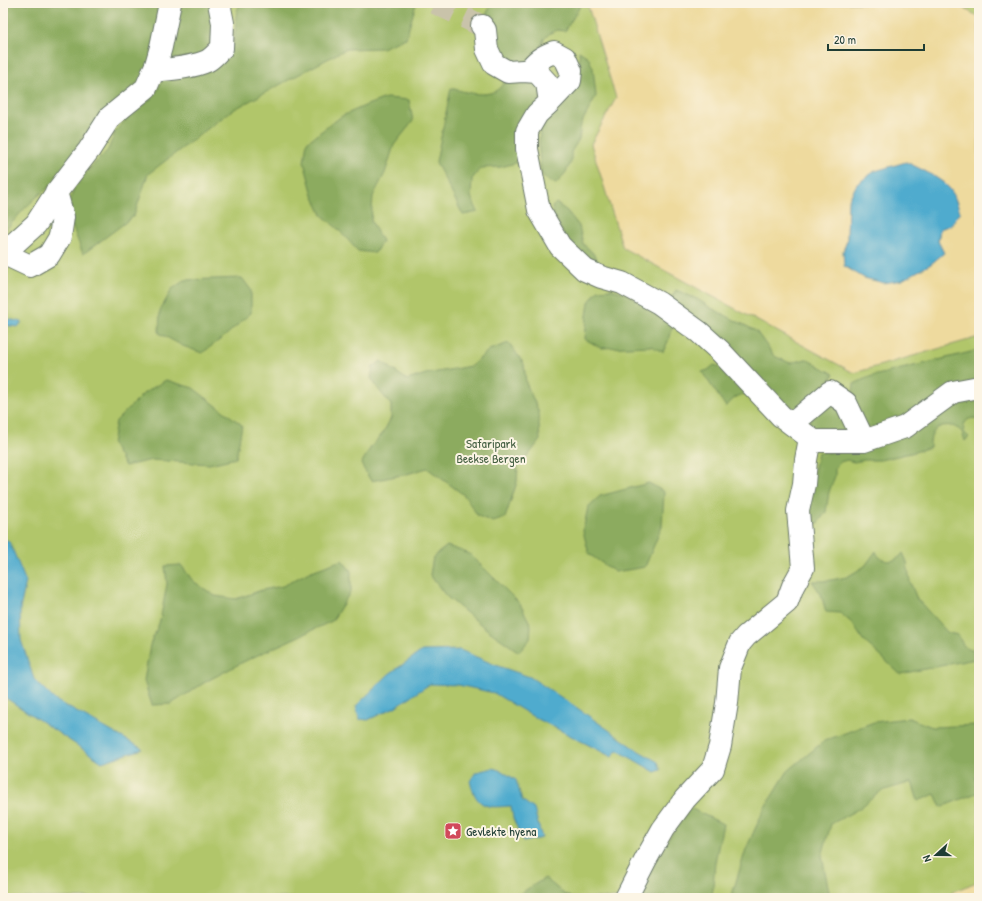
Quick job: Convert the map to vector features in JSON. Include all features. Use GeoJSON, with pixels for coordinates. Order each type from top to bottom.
{"type":"FeatureCollection","features":[{"type":"Feature","properties":{"kind":"street"},"geometry":{"type":"LineString","coordinates":[[56,192],[63,217],[60,237],[49,255],[30,266],[4,252],[36,224],[56,192],[89,150],[110,117],[146,88],[156,65],[170,3]]}},
{"type":"Feature","properties":{"kind":"street"},"geometry":{"type":"LineString","coordinates":[[153,71],[169,70],[209,60],[222,48],[223,23],[219,3]]}},
{"type":"Feature","properties":{"kind":"street"},"geometry":{"type":"LineString","coordinates":[[482,26],[485,30],[487,49],[494,64],[508,72],[537,72],[547,83],[550,102]]}},
{"type":"Feature","properties":{"kind":"street"},"geometry":{"type":"LineString","coordinates":[[528,71],[534,63],[543,56],[554,52],[565,58],[571,71],[570,81],[537,114],[527,131],[527,149],[539,210],[560,246],[585,270],[601,277],[622,283],[659,303],[699,332],[720,351],[782,416],[814,441],[864,441],[904,427],[953,392],[979,387]]}},
{"type":"Feature","properties":{"kind":"street"},"geometry":{"type":"LineString","coordinates":[[792,424],[830,392],[846,403],[864,441]]}},
{"type":"Feature","properties":{"kind":"street"},"geometry":{"type":"LineString","coordinates":[[626,898],[663,829],[685,799],[713,769],[720,746],[727,703],[730,668],[740,643],[746,636],[787,602],[793,586],[803,568],[798,511],[804,484],[810,438]]}},
{"type":"Feature","properties":{"kind":"green space","name":"Safaripark Beekse Bergen"},"geometry":{"type":"Polygon","coordinates":[[[3,3],[979,3],[979,898],[3,898],[3,3]]]}},
{"type":"Feature","properties":{"kind":"green space"},"geometry":{"type":"Polygon","coordinates":[[[3,3],[158,3],[161,11],[147,74],[95,123],[82,138],[58,180],[25,208],[3,233],[3,3]]]}},
{"type":"Feature","properties":{"kind":"green space"},"geometry":{"type":"Polygon","coordinates":[[[186,3],[210,3],[218,37],[203,56],[172,59],[170,56],[181,5],[186,3]]]}},
{"type":"Feature","properties":{"kind":"green space"},"geometry":{"type":"Polygon","coordinates":[[[241,3],[416,4],[406,38],[382,48],[346,49],[231,111],[148,174],[134,216],[83,254],[72,225],[70,201],[76,183],[108,150],[116,130],[131,114],[152,98],[162,79],[227,55],[234,42],[236,16],[241,3]]]}},
{"type":"Feature","properties":{"kind":"green space"},"geometry":{"type":"Polygon","coordinates":[[[492,3],[582,3],[565,31],[558,30],[550,33],[544,39],[540,49],[526,64],[499,59],[485,17],[492,3]]]}},
{"type":"Feature","properties":{"kind":"green space"},"geometry":{"type":"Polygon","coordinates":[[[579,51],[588,57],[593,68],[596,96],[581,124],[579,139],[571,152],[571,162],[566,172],[556,184],[546,179],[541,173],[539,150],[540,129],[580,68],[579,51]]]}},
{"type":"Feature","properties":{"kind":"green space"},"geometry":{"type":"Polygon","coordinates":[[[532,79],[543,91],[519,162],[501,167],[481,168],[472,179],[471,197],[478,212],[463,215],[436,162],[451,88],[474,94],[487,94],[497,90],[505,81],[532,79]]]}},
{"type":"Feature","properties":{"kind":"green space"},"geometry":{"type":"Polygon","coordinates":[[[386,98],[409,100],[413,121],[394,145],[385,173],[373,196],[371,221],[382,241],[375,253],[358,251],[338,229],[322,215],[313,195],[304,162],[307,142],[342,116],[386,98]]]}},
{"type":"Feature","properties":{"kind":"green space"},"geometry":{"type":"Polygon","coordinates":[[[556,203],[567,211],[579,226],[583,244],[592,252],[598,261],[601,270],[571,248],[553,214],[552,207],[556,203]]]}},
{"type":"Feature","properties":{"kind":"green space"},"geometry":{"type":"Polygon","coordinates":[[[242,278],[251,290],[251,313],[225,336],[202,353],[183,346],[159,333],[160,311],[172,289],[185,280],[242,278]]]}},
{"type":"Feature","properties":{"kind":"green space"},"geometry":{"type":"Polygon","coordinates":[[[610,289],[626,293],[673,324],[670,337],[663,352],[651,346],[601,348],[585,339],[589,302],[598,290],[610,289]]]}},
{"type":"Feature","properties":{"kind":"green space"},"geometry":{"type":"Polygon","coordinates":[[[676,290],[697,299],[711,308],[756,331],[774,356],[790,363],[806,359],[834,374],[828,383],[799,411],[786,409],[671,301],[671,298],[676,290]]]}},
{"type":"Feature","properties":{"kind":"green space"},"geometry":{"type":"Polygon","coordinates":[[[509,343],[524,364],[526,383],[538,410],[540,440],[528,456],[518,465],[517,482],[505,518],[493,522],[478,516],[464,495],[427,468],[407,474],[371,481],[361,464],[371,447],[383,433],[391,418],[391,405],[371,378],[373,367],[381,361],[407,380],[426,374],[471,366],[489,350],[509,343]]]}},
{"type":"Feature","properties":{"kind":"green space"},"geometry":{"type":"Polygon","coordinates":[[[979,350],[979,380],[924,409],[877,426],[862,429],[852,399],[854,384],[869,377],[979,350]]]}},
{"type":"Feature","properties":{"kind":"green space"},"geometry":{"type":"Polygon","coordinates":[[[714,365],[727,369],[751,393],[743,394],[737,397],[726,407],[702,372],[708,370],[714,365]]]}},
{"type":"Feature","properties":{"kind":"green space"},"geometry":{"type":"Polygon","coordinates":[[[166,380],[193,388],[242,425],[236,458],[209,464],[152,460],[125,466],[112,444],[116,421],[144,393],[166,380]]]}},
{"type":"Feature","properties":{"kind":"green space"},"geometry":{"type":"Polygon","coordinates":[[[979,395],[979,420],[975,418],[967,420],[965,423],[965,434],[969,437],[965,441],[962,432],[958,429],[952,426],[942,426],[935,430],[931,438],[930,447],[880,460],[854,462],[847,460],[840,462],[835,468],[835,476],[829,492],[826,512],[818,523],[809,523],[807,508],[818,452],[830,453],[879,441],[954,398],[979,395]]]}},
{"type":"Feature","properties":{"kind":"green space"},"geometry":{"type":"Polygon","coordinates":[[[831,400],[854,431],[818,431],[811,428],[809,422],[831,400]]]}},
{"type":"Feature","properties":{"kind":"green space"},"geometry":{"type":"Polygon","coordinates":[[[649,483],[664,492],[662,526],[645,567],[615,572],[589,554],[583,531],[588,507],[600,496],[649,483]]]}},
{"type":"Feature","properties":{"kind":"green space"},"geometry":{"type":"Polygon","coordinates":[[[447,546],[470,554],[520,604],[531,625],[530,639],[519,652],[485,628],[446,596],[430,575],[433,557],[447,546]]]}},
{"type":"Feature","properties":{"kind":"green space"},"geometry":{"type":"Polygon","coordinates":[[[876,551],[879,557],[888,561],[895,560],[903,553],[907,562],[910,582],[917,599],[948,633],[958,635],[962,643],[968,649],[974,650],[975,659],[900,674],[863,640],[852,623],[840,613],[826,612],[821,594],[812,581],[826,581],[847,577],[865,566],[876,551]]]}},
{"type":"Feature","properties":{"kind":"green space"},"geometry":{"type":"Polygon","coordinates":[[[342,560],[351,571],[351,591],[332,621],[247,660],[207,681],[171,704],[152,705],[144,681],[150,645],[160,621],[167,584],[165,566],[181,565],[193,581],[215,596],[236,599],[262,590],[283,586],[309,572],[342,560]]]}},
{"type":"Feature","properties":{"kind":"green space"},"geometry":{"type":"Polygon","coordinates":[[[909,718],[932,727],[979,725],[979,775],[975,777],[979,792],[941,807],[935,794],[918,801],[912,782],[881,791],[860,808],[831,824],[822,856],[830,898],[731,898],[746,849],[765,807],[788,771],[824,741],[874,722],[909,718]]]}},
{"type":"Feature","properties":{"kind":"green space"},"geometry":{"type":"Polygon","coordinates":[[[690,808],[723,824],[715,862],[712,898],[637,898],[657,855],[690,808]]]}},
{"type":"Feature","properties":{"kind":"green space"},"geometry":{"type":"Polygon","coordinates":[[[545,878],[564,894],[572,898],[513,898],[545,878]]]}},
{"type":"Feature","properties":{"kind":"sand"},"geometry":{"type":"Polygon","coordinates":[[[587,3],[954,3],[979,17],[979,337],[854,373],[623,248],[591,144],[616,98],[587,3]],[[906,162],[848,201],[847,241],[843,251],[917,271],[931,264],[940,229],[960,212],[953,194],[946,185],[923,170],[906,162]]]}},
{"type":"Feature","properties":{"kind":"sand"},"geometry":{"type":"Polygon","coordinates":[[[979,881],[979,898],[954,898],[952,892],[979,881]]]}},
{"type":"Feature","properties":{"kind":"water"},"geometry":{"type":"Polygon","coordinates":[[[906,162],[930,174],[946,185],[953,194],[960,212],[951,225],[940,229],[938,241],[944,253],[931,264],[902,280],[884,283],[864,278],[844,266],[843,251],[847,241],[848,201],[857,184],[875,171],[906,162]]]}},
{"type":"Feature","properties":{"kind":"water"},"geometry":{"type":"Polygon","coordinates":[[[3,318],[22,322],[18,327],[3,325],[3,318]]]}},
{"type":"Feature","properties":{"kind":"water"},"geometry":{"type":"Polygon","coordinates":[[[3,537],[10,543],[26,582],[20,609],[21,640],[34,679],[55,700],[143,749],[102,762],[3,696],[3,537]]]}},
{"type":"Feature","properties":{"kind":"water"},"geometry":{"type":"Polygon","coordinates":[[[460,650],[498,666],[530,677],[639,751],[658,762],[661,770],[655,772],[617,750],[612,757],[532,716],[494,693],[458,685],[430,684],[395,707],[368,720],[359,719],[356,706],[389,674],[422,651],[460,650]]]}},
{"type":"Feature","properties":{"kind":"water"},"geometry":{"type":"Polygon","coordinates":[[[493,768],[502,771],[516,780],[522,800],[534,809],[542,838],[523,842],[513,818],[511,806],[490,807],[484,805],[478,800],[470,781],[476,772],[493,768]]]}},
{"type":"Feature","properties":{"kind":"tunnel"},"geometry":{"type":"LineString","coordinates":[[435,3],[482,26]]}},
{"type":"Feature","properties":{"kind":"place","name":"Gevlekte hyena"},"geometry":{"type":"Point","coordinates":[453,831]}}]}
